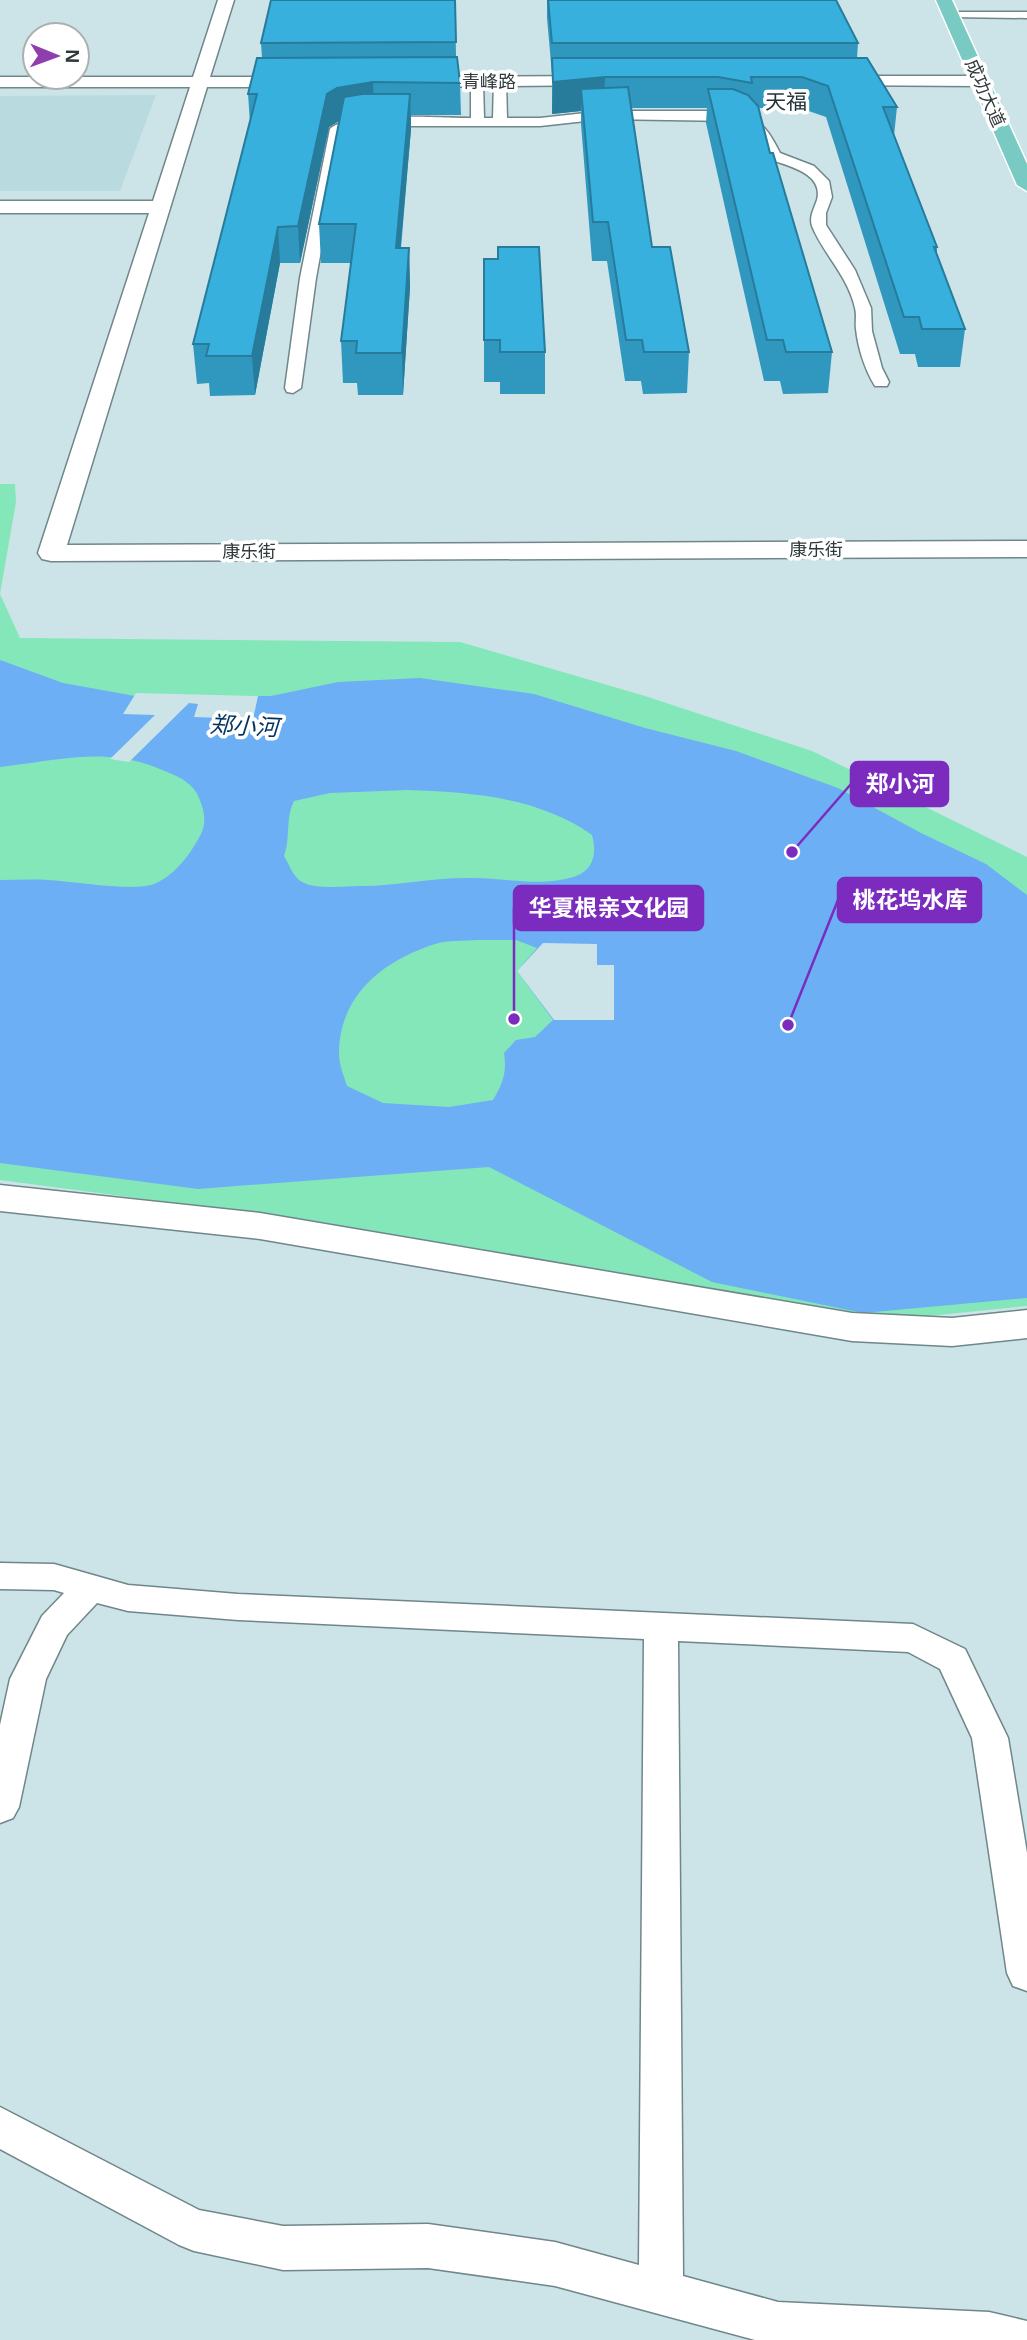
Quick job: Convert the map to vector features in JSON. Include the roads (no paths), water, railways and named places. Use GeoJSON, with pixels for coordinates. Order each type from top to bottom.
{"type":"FeatureCollection","features":[{"type":"Feature","properties":{"kind":"main road","name":"成功大道"},"geometry":{"type":"LineString","coordinates":[[947,7],[1027,185]]}},
{"type":"Feature","properties":{"kind":"street","name":"康乐街"},"geometry":{"type":"LineString","coordinates":[[226,0],[51,553],[1027,549]]}},
{"type":"Feature","properties":{"kind":"street","name":"青峰路"},"geometry":{"type":"LineString","coordinates":[[394,82],[625,81]]}},
{"type":"Feature","properties":{"kind":"street"},"geometry":{"type":"LineString","coordinates":[[819,81],[979,81]]}},
{"type":"Feature","properties":{"kind":"street"},"geometry":{"type":"LineString","coordinates":[[0,82],[324,82]]}},
{"type":"Feature","properties":{"kind":"street"},"geometry":{"type":"LineString","coordinates":[[0,207],[160,207]]}},
{"type":"Feature","properties":{"kind":"street"},"geometry":{"type":"LineString","coordinates":[[0,1198],[260,1226],[852,1327],[952,1332],[1027,1324]]}},
{"type":"Feature","properties":{"kind":"lane"},"geometry":{"type":"LineString","coordinates":[[947,7],[1027,15]]}},
{"type":"Feature","properties":{"kind":"lane"},"geometry":{"type":"LineString","coordinates":[[477,82],[478,122]]}},
{"type":"Feature","properties":{"kind":"lane"},"geometry":{"type":"LineString","coordinates":[[500,82],[500,122]]}},
{"type":"Feature","properties":{"kind":"lane"},"geometry":{"type":"LineString","coordinates":[[293,387],[308,278],[337,129],[342,125],[363,122],[549,122],[604,115],[734,117],[754,124],[762,131],[774,156],[809,169],[822,181],[825,197],[818,213],[819,225],[863,308],[864,331],[874,368],[881,382]]}},
{"type":"Feature","properties":{"kind":"lane"},"geometry":{"type":"LineString","coordinates":[[0,1576],[54,1577],[128,1598],[238,1607],[913,1637],[953,1659],[990,1738],[1027,1973]]}},
{"type":"Feature","properties":{"kind":"lane"},"geometry":{"type":"LineString","coordinates":[[0,1807],[28,1679],[54,1626],[91,1587]]}},
{"type":"Feature","properties":{"kind":"lane"},"geometry":{"type":"LineString","coordinates":[[661,1626],[661,2293]]}},
{"type":"Feature","properties":{"kind":"lane"},"geometry":{"type":"LineString","coordinates":[[0,2127],[194,2230],[283,2248],[428,2246],[555,2264],[778,2324],[989,2334],[1019,2340]]}},
{"type":"Feature","properties":{"kind":"water"},"geometry":{"type":"Polygon","coordinates":[[[0,660],[63,683],[135,696],[271,696],[338,682],[420,678],[534,694],[645,728],[736,751],[838,788],[921,833],[986,864],[1027,895],[1027,1298],[863,1313],[712,1282],[489,1167],[198,1189],[0,1163],[0,880],[48,880],[132,887],[154,884],[169,875],[188,856],[201,834],[204,820],[197,793],[190,785],[177,776],[145,764],[125,759],[85,757],[0,767],[0,660]],[[407,790],[330,793],[294,801],[284,856],[296,877],[315,886],[331,887],[375,886],[458,878],[548,881],[573,877],[590,866],[594,855],[592,835],[550,812],[479,795],[407,790]],[[516,940],[450,941],[416,951],[381,971],[367,984],[355,998],[341,1033],[339,1058],[347,1086],[383,1103],[449,1107],[493,1100],[503,1077],[504,1053],[516,1040],[535,1037],[553,1020],[517,971],[537,948],[516,940]]]}},
{"type":"Feature","properties":{"kind":"place","name":"郑小河"},"geometry":{"type":"Point","coordinates":[792,852]}},
{"type":"Feature","properties":{"kind":"place","name":"华夏根亲文化园"},"geometry":{"type":"Point","coordinates":[514,1019]}},
{"type":"Feature","properties":{"kind":"place","name":"桃花坞水库"},"geometry":{"type":"Point","coordinates":[788,1025]}},
{"type":"Feature","properties":{"kind":"district","name":"天福"},"geometry":{"type":"Point","coordinates":[786,101]}}]}
